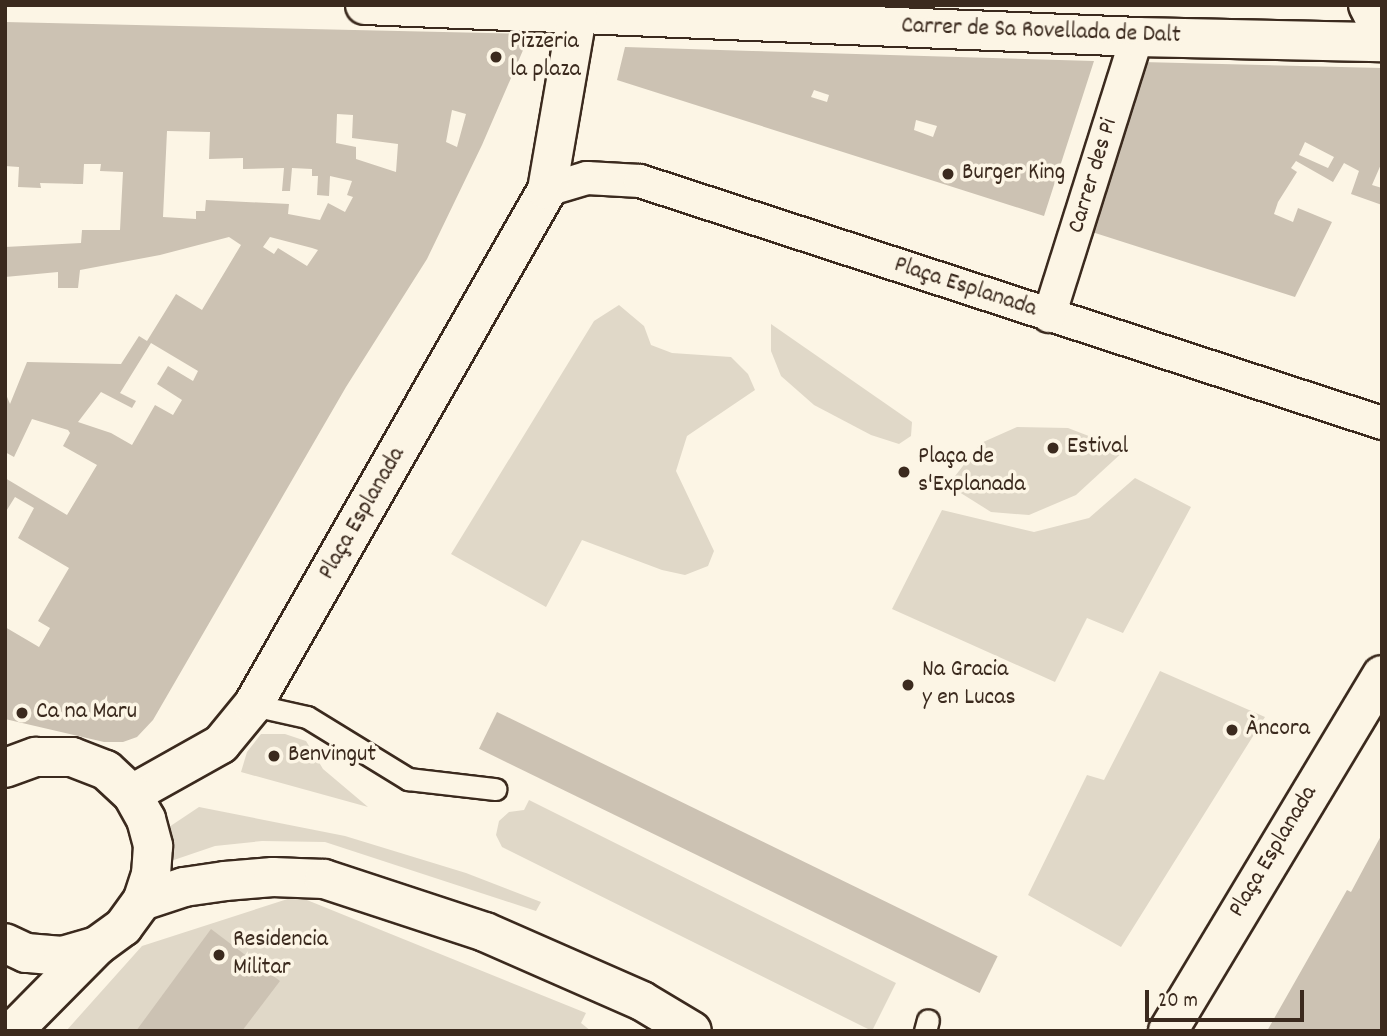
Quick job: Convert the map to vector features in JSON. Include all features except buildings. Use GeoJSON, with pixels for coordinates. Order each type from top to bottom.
{"type":"FeatureCollection","features":[{"type":"Feature","properties":{"kind":"street","name":"Carrer de Sa Rovellada de Dalt"},"geometry":{"type":"LineString","coordinates":[[365,5],[577,9],[1137,37],[1382,42]]}},
{"type":"Feature","properties":{"kind":"street"},"geometry":{"type":"LineString","coordinates":[[1368,5],[1382,32]]}},
{"type":"Feature","properties":{"kind":"street","name":"Plaça Esplanada"},"geometry":{"type":"LineString","coordinates":[[132,794],[221,744],[253,705],[547,190],[577,9]]}},
{"type":"Feature","properties":{"kind":"street","name":"Carrer des Pi"},"geometry":{"type":"LineString","coordinates":[[1049,316],[1137,37]]}},
{"type":"Feature","properties":{"kind":"street","name":"Plaça Esplanada"},"geometry":{"type":"LineString","coordinates":[[547,190],[587,177],[640,181],[1382,423]]}},
{"type":"Feature","properties":{"kind":"street","name":"Plaça Esplanada"},"geometry":{"type":"LineString","coordinates":[[1168,1031],[1379,685]]}},
{"type":"Feature","properties":{"kind":"street"},"geometry":{"type":"LineString","coordinates":[[5,768],[36,757],[72,757],[106,770],[132,794],[146,819],[153,846],[151,874],[142,901],[123,927],[97,946],[13,1031]]}},
{"type":"Feature","properties":{"kind":"street"},"geometry":{"type":"LineString","coordinates":[[142,901],[184,887],[225,881],[273,877],[324,879],[485,932],[642,1001],[692,1031]]}},
{"type":"Feature","properties":{"kind":"street"},"geometry":{"type":"LineString","coordinates":[[5,943],[26,953],[62,956],[97,946]]}},
{"type":"Feature","properties":{"kind":"lane"},"geometry":{"type":"LineString","coordinates":[[253,705],[307,717],[408,779],[495,789]]}},
{"type":"Feature","properties":{"kind":"shaded area"},"geometry":{"type":"Polygon","coordinates":[[[619,305],[644,326],[651,345],[672,353],[731,357],[748,374],[755,390],[687,436],[676,471],[714,551],[708,566],[685,575],[662,570],[582,540],[546,607],[451,554],[594,321],[619,305]]]}},
{"type":"Feature","properties":{"kind":"shaded area"},"geometry":{"type":"Polygon","coordinates":[[[771,324],[912,422],[911,436],[899,444],[871,435],[814,405],[781,376],[771,351],[771,324]]]}},
{"type":"Feature","properties":{"kind":"shaded area"},"geometry":{"type":"Polygon","coordinates":[[[1017,427],[1068,428],[1125,450],[1076,495],[1029,515],[991,512],[948,485],[981,443],[1017,427]]]}},
{"type":"Feature","properties":{"kind":"shaded area"},"geometry":{"type":"Polygon","coordinates":[[[1135,478],[1191,507],[1123,633],[1087,618],[1055,682],[892,609],[942,510],[1034,532],[1089,518],[1135,478]]]}},
{"type":"Feature","properties":{"kind":"shaded area"},"geometry":{"type":"Polygon","coordinates":[[[1160,671],[1265,717],[1121,947],[1028,895],[1087,775],[1104,780],[1160,671]]]}},
{"type":"Feature","properties":{"kind":"shaded area"},"geometry":{"type":"Polygon","coordinates":[[[261,734],[285,734],[306,741],[323,769],[368,807],[241,772],[247,752],[261,734]]]}},
{"type":"Feature","properties":{"kind":"shaded area"},"geometry":{"type":"Polygon","coordinates":[[[529,800],[896,983],[872,1031],[502,847],[496,835],[499,821],[509,812],[524,810],[529,800]]]}},
{"type":"Feature","properties":{"kind":"shaded area"},"geometry":{"type":"Polygon","coordinates":[[[199,807],[345,836],[466,873],[541,902],[536,911],[325,842],[262,841],[215,846],[168,862],[169,827],[199,807]]]}},
{"type":"Feature","properties":{"kind":"shaded area"},"geometry":{"type":"Polygon","coordinates":[[[297,896],[586,1013],[581,1023],[591,1031],[66,1031],[142,946],[297,896]]]}},
{"type":"Feature","properties":{"kind":"place","name":"Pizzeria la plaza"},"geometry":{"type":"Point","coordinates":[496,57]}},
{"type":"Feature","properties":{"kind":"place","name":"Burger King"},"geometry":{"type":"Point","coordinates":[948,174]}},
{"type":"Feature","properties":{"kind":"place","name":"Estival"},"geometry":{"type":"Point","coordinates":[1053,448]}},
{"type":"Feature","properties":{"kind":"place","name":"Plaça de s'Explanada"},"geometry":{"type":"Point","coordinates":[904,472]}},
{"type":"Feature","properties":{"kind":"place","name":"Na Gracia y en Lucas"},"geometry":{"type":"Point","coordinates":[908,685]}},
{"type":"Feature","properties":{"kind":"place","name":"Ca na Maru"},"geometry":{"type":"Point","coordinates":[22,713]}},
{"type":"Feature","properties":{"kind":"place","name":"Àncora"},"geometry":{"type":"Point","coordinates":[1232,730]}},
{"type":"Feature","properties":{"kind":"place","name":"Benvingut"},"geometry":{"type":"Point","coordinates":[274,756]}},
{"type":"Feature","properties":{"kind":"place","name":"Residencia Militar"},"geometry":{"type":"Point","coordinates":[219,955]}}]}
